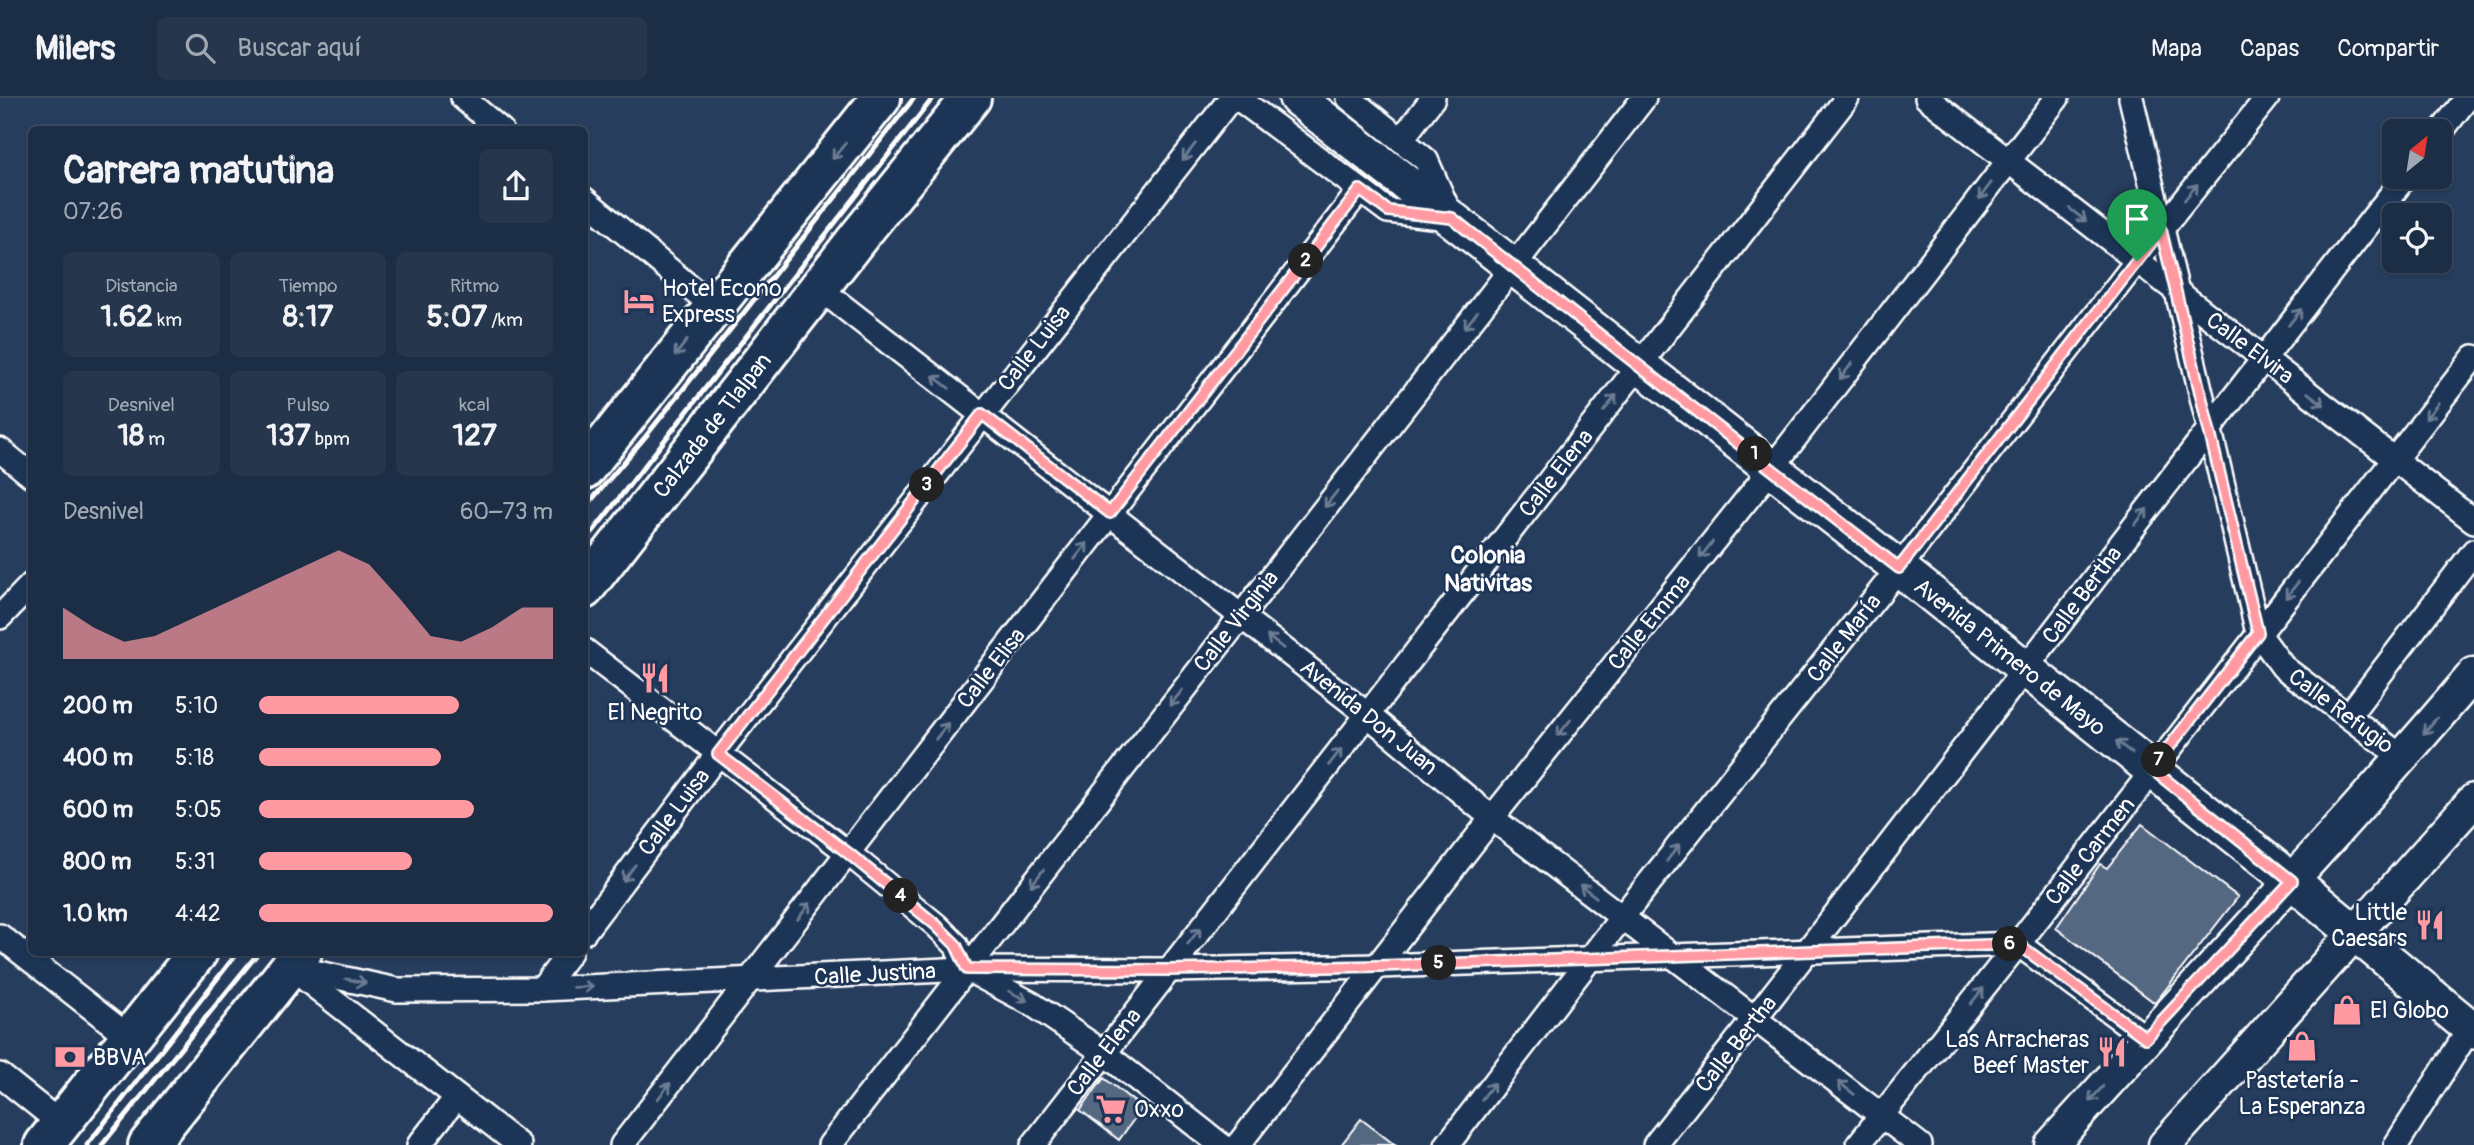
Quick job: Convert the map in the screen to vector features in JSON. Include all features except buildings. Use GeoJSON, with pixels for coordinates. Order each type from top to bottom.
{"type":"FeatureCollection","features":[{"type":"Feature","properties":{"kind":"highway"},"geometry":{"type":"LineString","coordinates":[[588,465],[881,98]]}},
{"type":"Feature","properties":{"kind":"highway","name":"Calzada de Tlalpan"},"geometry":{"type":"LineString","coordinates":[[588,584],[971,98]]}},
{"type":"Feature","properties":{"kind":"highway"},"geometry":{"type":"LineString","coordinates":[[52,1134],[195,956]]}},
{"type":"Feature","properties":{"kind":"highway"},"geometry":{"type":"LineString","coordinates":[[148,1145],[296,960]]}},
{"type":"Feature","properties":{"kind":"main road","name":"Avenida Primero de Mayo"},"geometry":{"type":"LineString","coordinates":[[1297,98],[1899,568],[2473,1027]]}},
{"type":"Feature","properties":{"kind":"main road"},"geometry":{"type":"LineString","coordinates":[[2050,1145],[2403,758],[2474,674]]}},
{"type":"Feature","properties":{"kind":"main road"},"geometry":{"type":"LineString","coordinates":[[2165,1145],[2474,800]]}},
{"type":"Feature","properties":{"kind":"street"},"geometry":{"type":"LineString","coordinates":[[463,98],[496,126]]}},
{"type":"Feature","properties":{"kind":"street","name":"Calle Luisa"},"geometry":{"type":"LineString","coordinates":[[588,927],[718,754],[1231,98]]}},
{"type":"Feature","properties":{"kind":"street"},"geometry":{"type":"LineString","coordinates":[[1238,98],[1388,211],[1452,218]]}},
{"type":"Feature","properties":{"kind":"street"},"geometry":{"type":"LineString","coordinates":[[1349,98],[1426,160],[1452,218]]}},
{"type":"Feature","properties":{"kind":"street"},"geometry":{"type":"LineString","coordinates":[[1401,140],[1433,98]]}},
{"type":"Feature","properties":{"kind":"street","name":"Calle Virginia"},"geometry":{"type":"LineString","coordinates":[[830,1145],[1644,98]]}},
{"type":"Feature","properties":{"kind":"street","name":"Calle Elena"},"geometry":{"type":"LineString","coordinates":[[1033,1145],[1847,98]]}},
{"type":"Feature","properties":{"kind":"street","name":"Calle Elvira"},"geometry":{"type":"LineString","coordinates":[[1927,98],[2474,521]]}},
{"type":"Feature","properties":{"kind":"street","name":"Calle Emma"},"geometry":{"type":"LineString","coordinates":[[1238,1145],[1492,818],[1772,468],[2057,98]]}},
{"type":"Feature","properties":{"kind":"street","name":"Calle Refugio"},"geometry":{"type":"LineString","coordinates":[[2131,98],[2258,633],[2283,667],[2403,758]]}},
{"type":"Feature","properties":{"kind":"street","name":"Calle María"},"geometry":{"type":"LineString","coordinates":[[1447,1145],[1622,917],[2267,98]]}},
{"type":"Feature","properties":{"kind":"street"},"geometry":{"type":"LineString","coordinates":[[2451,119],[2467,98]]}},
{"type":"Feature","properties":{"kind":"street","name":"Calle Bertha"},"geometry":{"type":"LineString","coordinates":[[1655,1145],[1809,951],[2396,189]]}},
{"type":"Feature","properties":{"kind":"street","name":"Calle Elisa"},"geometry":{"type":"LineString","coordinates":[[622,1145],[1360,190]]}},
{"type":"Feature","properties":{"kind":"street"},"geometry":{"type":"LineString","coordinates":[[588,202],[714,307]]}},
{"type":"Feature","properties":{"kind":"street","name":"Avenida Don Juan"},"geometry":{"type":"LineString","coordinates":[[819,288],[1368,715],[1492,818],[1920,1145]]}},
{"type":"Feature","properties":{"kind":"street","name":"Calle Carmen"},"geometry":{"type":"LineString","coordinates":[[1858,1145],[2018,944],[2474,357]]}},
{"type":"Feature","properties":{"kind":"street"},"geometry":{"type":"LineString","coordinates":[[0,450],[28,473]]}},
{"type":"Feature","properties":{"kind":"street"},"geometry":{"type":"LineString","coordinates":[[2349,715],[2474,551]]}},
{"type":"Feature","properties":{"kind":"street"},"geometry":{"type":"LineString","coordinates":[[0,617],[28,588]]}},
{"type":"Feature","properties":{"kind":"street"},"geometry":{"type":"LineString","coordinates":[[588,653],[848,853],[943,932],[956,945],[967,969],[1032,1004],[1104,1053],[1221,1145]]}},
{"type":"Feature","properties":{"kind":"street"},"geometry":{"type":"LineString","coordinates":[[0,936],[129,1037]]}},
{"type":"Feature","properties":{"kind":"street"},"geometry":{"type":"LineString","coordinates":[[2018,944],[2146,1038]]}},
{"type":"Feature","properties":{"kind":"street","name":"Calle Justina"},"geometry":{"type":"LineString","coordinates":[[296,960],[397,990],[542,989],[967,969],[1168,970],[1379,966],[2018,944]]}},
{"type":"Feature","properties":{"kind":"street"},"geometry":{"type":"LineString","coordinates":[[542,989],[567,956]]}},
{"type":"Feature","properties":{"kind":"street"},"geometry":{"type":"LineString","coordinates":[[296,960],[456,1098],[519,1145]]}},
{"type":"Feature","properties":{"kind":"street"},"geometry":{"type":"LineString","coordinates":[[2396,1145],[2473,1027]]}},
{"type":"Feature","properties":{"kind":"street"},"geometry":{"type":"LineString","coordinates":[[0,1075],[52,1134]]}},
{"type":"Feature","properties":{"kind":"street"},"geometry":{"type":"LineString","coordinates":[[419,1145],[456,1098]]}},
{"type":"Feature","properties":{"kind":"railway"},"geometry":{"type":"LineString","coordinates":[[588,504],[646,436],[914,98]]}},
{"type":"Feature","properties":{"kind":"railway"},"geometry":{"type":"LineString","coordinates":[[588,538],[933,98]]}},
{"type":"Feature","properties":{"kind":"railway"},"geometry":{"type":"LineString","coordinates":[[87,1145],[235,956]]}},
{"type":"Feature","properties":{"kind":"railway"},"geometry":{"type":"LineString","coordinates":[[102,1145],[256,956]]}},
{"type":"Feature","properties":{"kind":"place","name":"Hotel Econo Express"},"geometry":{"type":"Point","coordinates":[639,301]}},
{"type":"Feature","properties":{"kind":"place","name":"El Negrito"},"geometry":{"type":"Point","coordinates":[655,678]}},
{"type":"Feature","properties":{"kind":"place","name":"Little Caesars"},"geometry":{"type":"Point","coordinates":[2430,925]}},
{"type":"Feature","properties":{"kind":"place","name":"El Globo"},"geometry":{"type":"Point","coordinates":[2347,1010]}},
{"type":"Feature","properties":{"kind":"place","name":"Pastetería - La Esperanza"},"geometry":{"type":"Point","coordinates":[2302,1046]}},
{"type":"Feature","properties":{"kind":"place","name":"Las Arracheras Beef Master"},"geometry":{"type":"Point","coordinates":[2112,1052]}},
{"type":"Feature","properties":{"kind":"place","name":"BBVA"},"geometry":{"type":"Point","coordinates":[70,1057]}},
{"type":"Feature","properties":{"kind":"place","name":"Oxxo"},"geometry":{"type":"Point","coordinates":[1111,1109]}},
{"type":"Feature","properties":{"kind":"district","name":"Colonia Nativitas"},"geometry":{"type":"Point","coordinates":[1488,569]}},
{"type":"Feature","properties":{"kind":"route"},"geometry":{"type":"LineString","coordinates":[[1360,190],[1388,211],[1452,218],[1899,568],[2137,261],[2161,230],[2258,633],[2152,769],[2292,881],[2146,1038],[2018,944],[1379,966],[1168,970],[967,969],[956,945],[936,925],[848,853],[718,754],[982,414],[1110,513],[1360,190]]}}]}
